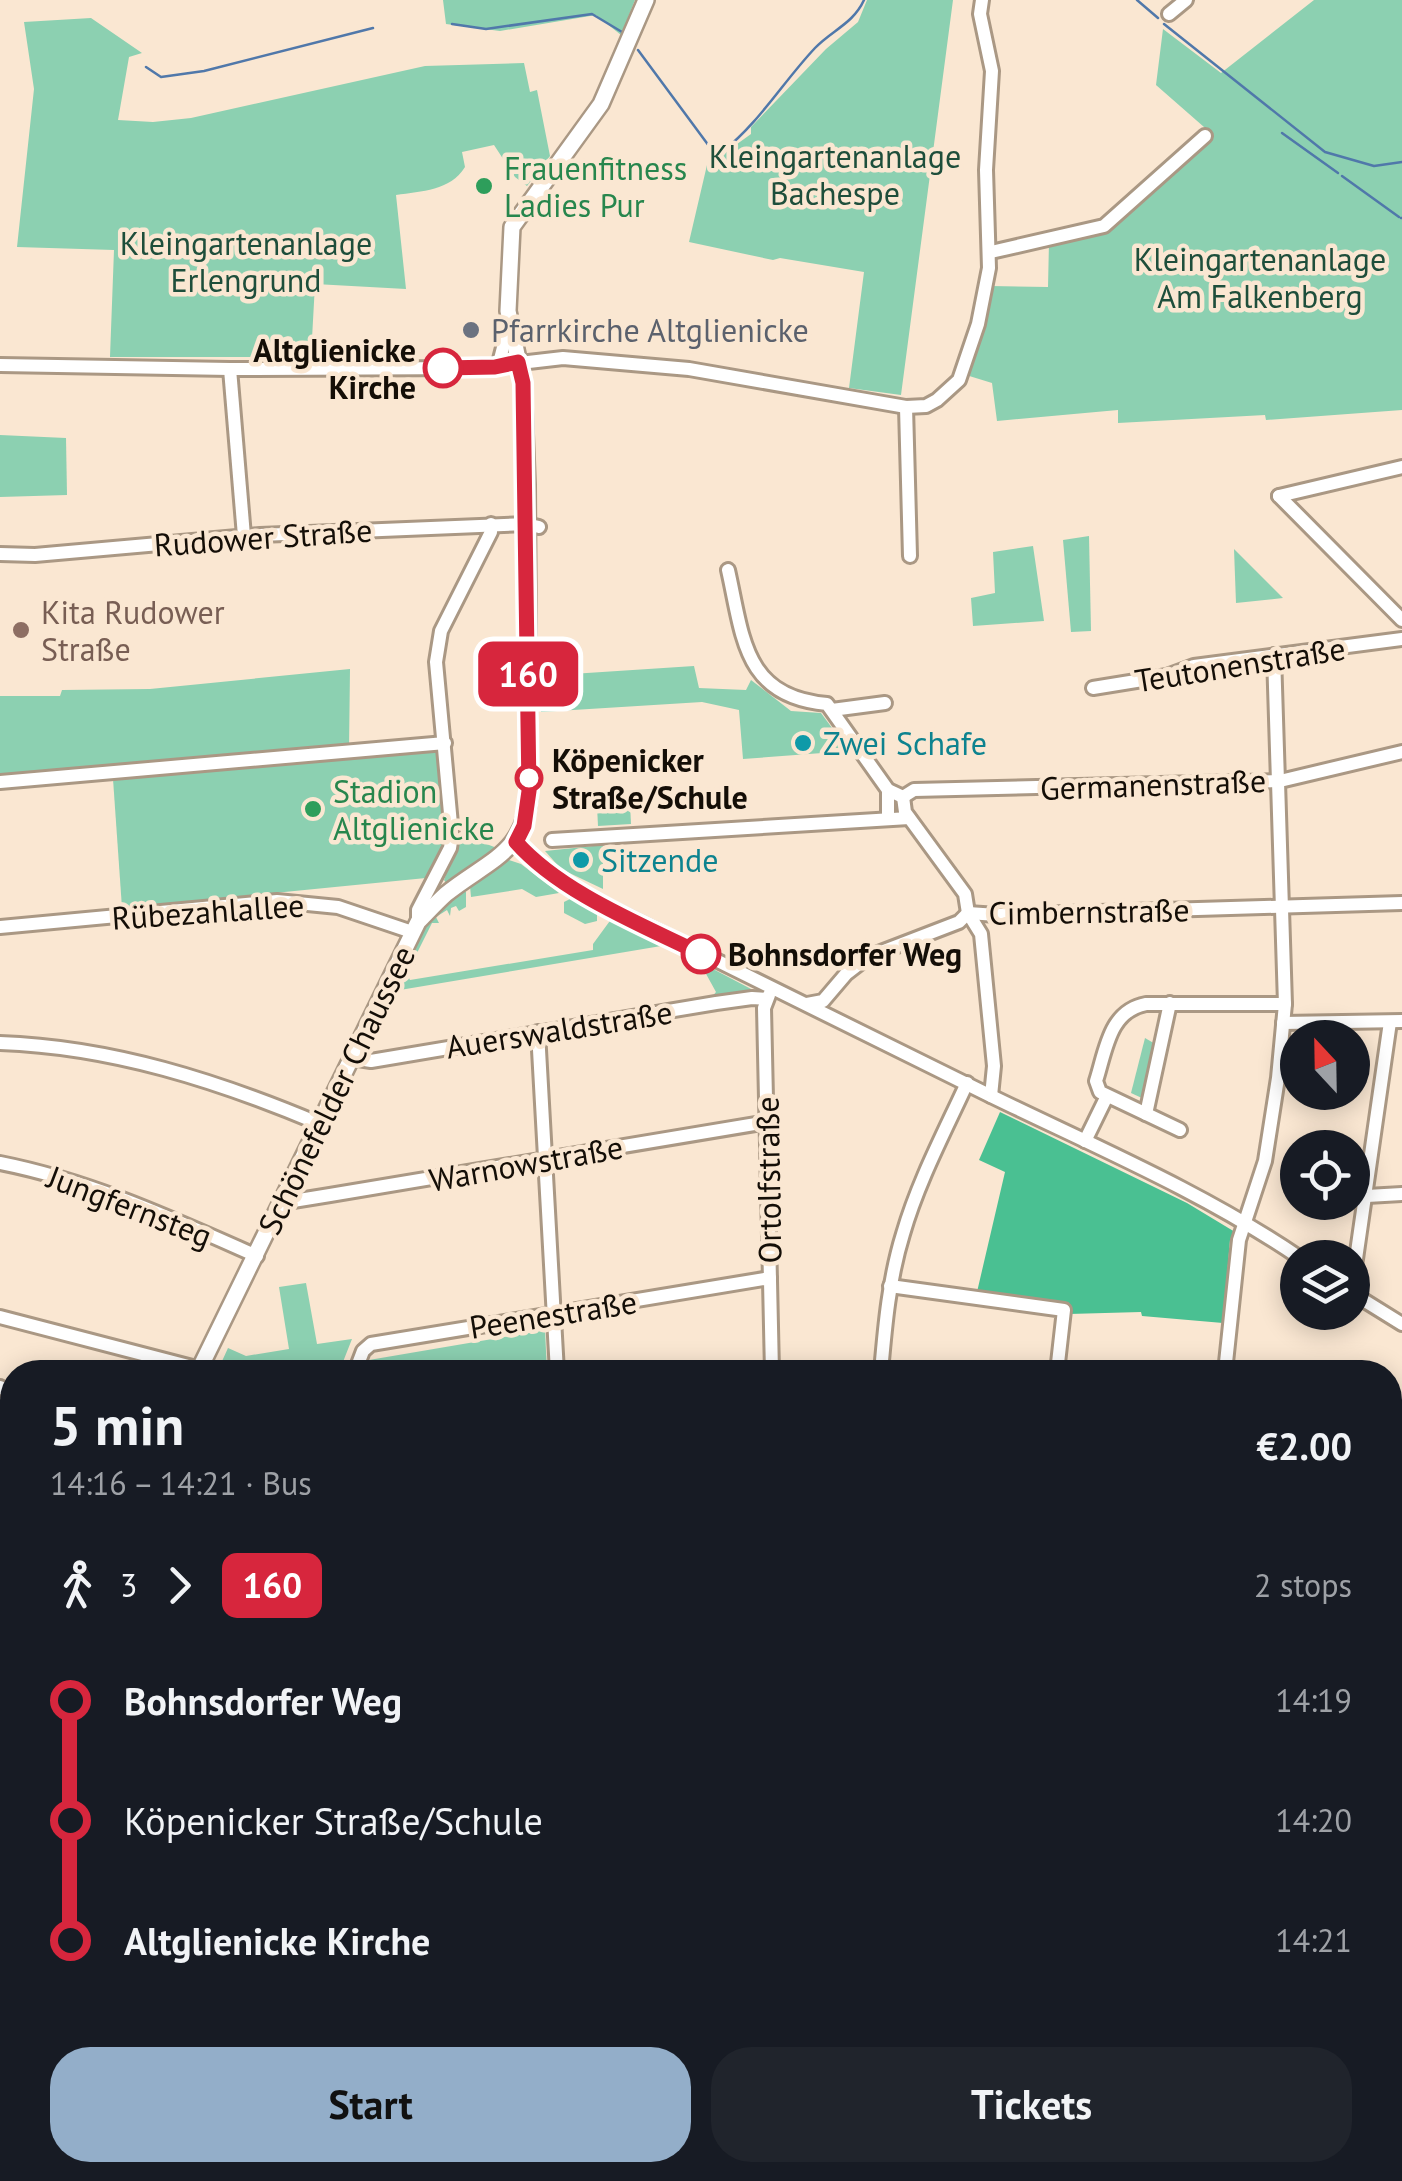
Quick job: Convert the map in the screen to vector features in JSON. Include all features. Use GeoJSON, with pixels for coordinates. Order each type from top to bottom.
{"type":"FeatureCollection","features":[{"type":"Feature","properties":{"kind":"main road"},"geometry":{"type":"LineString","coordinates":[[516,842],[528,808],[533,526],[523,383],[509,324],[514,222],[601,104],[646,0]]}},
{"type":"Feature","properties":{"kind":"main road","name":"Schönefelder Chaussee"},"geometry":{"type":"LineString","coordinates":[[205,1360],[415,927],[446,894],[516,842]]}},
{"type":"Feature","properties":{"kind":"street"},"geometry":{"type":"LineString","coordinates":[[0,366],[498,366],[563,358],[689,370],[906,407],[926,406],[959,380],[978,324],[990,252],[986,170],[992,71],[980,14],[982,0]]}},
{"type":"Feature","properties":{"kind":"street"},"geometry":{"type":"LineString","coordinates":[[1169,14],[1186,0]]}},
{"type":"Feature","properties":{"kind":"street"},"geometry":{"type":"LineString","coordinates":[[990,252],[1104,226],[1205,136]]}},
{"type":"Feature","properties":{"kind":"street"},"geometry":{"type":"LineString","coordinates":[[498,366],[509,324]]}},
{"type":"Feature","properties":{"kind":"street"},"geometry":{"type":"LineString","coordinates":[[230,369],[244,536]]}},
{"type":"Feature","properties":{"kind":"street"},"geometry":{"type":"LineString","coordinates":[[906,407],[910,556]]}},
{"type":"Feature","properties":{"kind":"street"},"geometry":{"type":"LineString","coordinates":[[1399,617],[1279,496],[1402,467]]}},
{"type":"Feature","properties":{"kind":"street"},"geometry":{"type":"LineString","coordinates":[[415,927],[418,910],[450,848],[452,835],[436,662],[438,646],[441,631],[491,532],[491,524]]}},
{"type":"Feature","properties":{"kind":"street","name":"Rudower Straße"},"geometry":{"type":"LineString","coordinates":[[0,554],[33,555],[244,536],[491,524],[533,526]]}},
{"type":"Feature","properties":{"kind":"street"},"geometry":{"type":"LineString","coordinates":[[728,570],[743,641],[758,669],[788,697],[804,703],[827,704],[888,790],[902,797],[909,818],[965,894],[968,913],[981,934],[994,1066],[991,1096]]}},
{"type":"Feature","properties":{"kind":"street","name":"Teutonenstraße"},"geometry":{"type":"LineString","coordinates":[[1386,641],[1399,617]]}},
{"type":"Feature","properties":{"kind":"street","name":"Teutonenstraße"},"geometry":{"type":"LineString","coordinates":[[1093,688],[1168,676],[1194,666],[1402,639]]}},
{"type":"Feature","properties":{"kind":"street"},"geometry":{"type":"LineString","coordinates":[[1274,656],[1284,1020]]}},
{"type":"Feature","properties":{"kind":"street"},"geometry":{"type":"LineString","coordinates":[[832,710],[886,702]]}},
{"type":"Feature","properties":{"kind":"street"},"geometry":{"type":"LineString","coordinates":[[0,782],[445,742]]}},
{"type":"Feature","properties":{"kind":"street","name":"Germanenstraße"},"geometry":{"type":"LineString","coordinates":[[902,797],[914,790],[1280,781],[1402,752]]}},
{"type":"Feature","properties":{"kind":"street"},"geometry":{"type":"LineString","coordinates":[[888,790],[888,819]]}},
{"type":"Feature","properties":{"kind":"street"},"geometry":{"type":"LineString","coordinates":[[552,840],[909,818]]}},
{"type":"Feature","properties":{"kind":"street"},"geometry":{"type":"LineString","coordinates":[[516,842],[534,862],[568,887],[769,994],[805,1004],[1085,1140],[1247,1221],[1280,1244]]}},
{"type":"Feature","properties":{"kind":"street"},"geometry":{"type":"LineString","coordinates":[[433,880],[446,894]]}},
{"type":"Feature","properties":{"kind":"street","name":"Rübezahlallee"},"geometry":{"type":"LineString","coordinates":[[0,927],[277,901],[338,906],[415,927]]}},
{"type":"Feature","properties":{"kind":"street","name":"Cimbernstraße"},"geometry":{"type":"LineString","coordinates":[[805,1004],[823,1002],[846,974],[868,957],[959,922],[968,913],[997,916],[1402,903]]}},
{"type":"Feature","properties":{"kind":"street","name":"Auerswaldstraße"},"geometry":{"type":"LineString","coordinates":[[352,1058],[371,1061],[769,994]]}},
{"type":"Feature","properties":{"kind":"street","name":"Ortolfstraße"},"geometry":{"type":"LineString","coordinates":[[769,994],[772,1360]]}},
{"type":"Feature","properties":{"kind":"street"},"geometry":{"type":"LineString","coordinates":[[1180,1130],[1100,1092],[1096,1082],[1118,1018],[1136,1006],[1170,1003],[1285,1004]]}},
{"type":"Feature","properties":{"kind":"street"},"geometry":{"type":"LineString","coordinates":[[1146,1114],[1170,1003]]}},
{"type":"Feature","properties":{"kind":"street"},"geometry":{"type":"LineString","coordinates":[[1370,1021],[1396,1021],[1370,1178]]}},
{"type":"Feature","properties":{"kind":"street"},"geometry":{"type":"LineString","coordinates":[[538,1032],[556,1360]]}},
{"type":"Feature","properties":{"kind":"street"},"geometry":{"type":"LineString","coordinates":[[0,1043],[137,1061],[232,1088],[320,1124]]}},
{"type":"Feature","properties":{"kind":"street"},"geometry":{"type":"LineString","coordinates":[[1226,1360],[1239,1240],[1265,1161],[1280,1052]]}},
{"type":"Feature","properties":{"kind":"street"},"geometry":{"type":"LineString","coordinates":[[882,1360],[890,1286],[912,1205],[967,1084]]}},
{"type":"Feature","properties":{"kind":"street"},"geometry":{"type":"LineString","coordinates":[[1085,1140],[1107,1096]]}},
{"type":"Feature","properties":{"kind":"street","name":"Warnowstraße"},"geometry":{"type":"LineString","coordinates":[[286,1198],[293,1201],[330,1196],[767,1122]]}},
{"type":"Feature","properties":{"kind":"street","name":"Jungfernsteg"},"geometry":{"type":"LineString","coordinates":[[0,1163],[112,1194],[257,1256]]}},
{"type":"Feature","properties":{"kind":"street"},"geometry":{"type":"LineString","coordinates":[[1370,1196],[1402,1194]]}},
{"type":"Feature","properties":{"kind":"street","name":"Peenestraße"},"geometry":{"type":"LineString","coordinates":[[360,1360],[370,1344],[770,1278]]}},
{"type":"Feature","properties":{"kind":"street"},"geometry":{"type":"LineString","coordinates":[[890,1286],[1064,1310],[1059,1360]]}},
{"type":"Feature","properties":{"kind":"street"},"geometry":{"type":"LineString","coordinates":[[1370,1302],[1402,1324]]}},
{"type":"Feature","properties":{"kind":"street"},"geometry":{"type":"LineString","coordinates":[[0,1317],[158,1360]]}},
{"type":"Feature","properties":{"kind":"green space"},"geometry":{"type":"Polygon","coordinates":[[[443,0],[635,0],[621,35],[596,15],[500,31],[446,24],[443,0]]]}},
{"type":"Feature","properties":{"kind":"green space","name":"Kleingartenanlage Bachespe"},"geometry":{"type":"Polygon","coordinates":[[[867,0],[953,0],[901,395],[849,388],[864,272],[773,260],[689,242],[707,165],[751,134],[751,127],[826,49],[858,22],[867,0]]]}},
{"type":"Feature","properties":{"kind":"green space","name":"Kleingartenanlage Am Falkenberg"},"geometry":{"type":"Polygon","coordinates":[[[1314,0],[1402,0],[1402,410],[1266,420],[1265,415],[1118,423],[1118,410],[997,421],[992,383],[966,375],[990,286],[1048,287],[1049,242],[1100,231],[1212,134],[1156,85],[1163,29],[1221,73],[1314,0]]]}},
{"type":"Feature","properties":{"kind":"green space","name":"Kleingartenanlage Erlengrund"},"geometry":{"type":"Polygon","coordinates":[[[91,18],[142,53],[129,57],[118,120],[191,118],[425,66],[524,63],[530,92],[537,90],[550,156],[527,186],[515,177],[494,145],[462,152],[465,167],[452,181],[396,195],[406,289],[315,284],[311,357],[110,357],[114,250],[17,247],[34,89],[24,22],[91,18]]]}},
{"type":"Feature","properties":{"kind":"green space"},"geometry":{"type":"Polygon","coordinates":[[[0,435],[66,438],[67,495],[0,497],[0,435]]]}},
{"type":"Feature","properties":{"kind":"green space"},"geometry":{"type":"Polygon","coordinates":[[[1089,536],[1091,631],[1071,632],[1063,540],[1089,536]]]}},
{"type":"Feature","properties":{"kind":"green space"},"geometry":{"type":"Polygon","coordinates":[[[1033,546],[1044,621],[973,626],[971,598],[995,593],[993,552],[1033,546]]]}},
{"type":"Feature","properties":{"kind":"green space"},"geometry":{"type":"Polygon","coordinates":[[[1234,549],[1283,598],[1236,603],[1234,549]]]}},
{"type":"Feature","properties":{"kind":"green space"},"geometry":{"type":"Polygon","coordinates":[[[694,666],[699,688],[746,690],[751,680],[791,711],[821,713],[849,751],[743,759],[739,710],[702,702],[541,712],[541,676],[694,666]]]}},
{"type":"Feature","properties":{"kind":"green space"},"geometry":{"type":"Polygon","coordinates":[[[350,669],[349,749],[0,778],[0,696],[60,696],[62,690],[150,689],[350,669]]]}},
{"type":"Feature","properties":{"kind":"green space","name":"Stadion Altglienicke"},"geometry":{"type":"Polygon","coordinates":[[[436,749],[444,845],[426,878],[122,908],[113,779],[436,749]]]}},
{"type":"Feature","properties":{"kind":"green space"},"geometry":{"type":"Polygon","coordinates":[[[630,804],[631,824],[598,826],[597,806],[630,804]]]}},
{"type":"Feature","properties":{"kind":"green space"},"geometry":{"type":"Polygon","coordinates":[[[460,834],[497,848],[446,883],[444,880],[460,834]]]}},
{"type":"Feature","properties":{"kind":"green space"},"geometry":{"type":"Polygon","coordinates":[[[603,845],[603,889],[561,869],[545,851],[603,845]]]}},
{"type":"Feature","properties":{"kind":"green space"},"geometry":{"type":"Polygon","coordinates":[[[509,860],[521,864],[559,893],[536,897],[522,889],[471,897],[470,886],[509,860]]]}},
{"type":"Feature","properties":{"kind":"green space"},"geometry":{"type":"Polygon","coordinates":[[[460,892],[466,892],[466,907],[459,911],[456,906],[451,908],[450,916],[447,910],[436,917],[439,923],[432,923],[413,961],[416,965],[411,963],[407,959],[430,919],[460,892]]]}},
{"type":"Feature","properties":{"kind":"green space"},"geometry":{"type":"Polygon","coordinates":[[[572,898],[597,911],[597,921],[585,924],[564,913],[564,902],[572,898]]]}},
{"type":"Feature","properties":{"kind":"green space"},"geometry":{"type":"Polygon","coordinates":[[[612,918],[667,945],[394,991],[400,978],[408,976],[410,980],[593,950],[593,944],[612,918]]]}},
{"type":"Feature","properties":{"kind":"green space"},"geometry":{"type":"Polygon","coordinates":[[[694,959],[753,990],[711,998],[716,992],[705,972],[691,964],[694,959]]]}},
{"type":"Feature","properties":{"kind":"green space"},"geometry":{"type":"Polygon","coordinates":[[[1145,1038],[1157,1045],[1144,1099],[1131,1093],[1145,1038]]]}},
{"type":"Feature","properties":{"kind":"green space"},"geometry":{"type":"Polygon","coordinates":[[[1000,1112],[1187,1203],[1235,1232],[1230,1240],[1223,1323],[1142,1316],[1141,1312],[1069,1314],[1069,1306],[977,1292],[1005,1172],[979,1160],[1000,1112]]]}},
{"type":"Feature","properties":{"kind":"green space"},"geometry":{"type":"Polygon","coordinates":[[[306,1283],[317,1344],[352,1339],[344,1360],[223,1360],[228,1348],[246,1356],[289,1349],[279,1287],[306,1283]]]}},
{"type":"Feature","properties":{"kind":"green space"},"geometry":{"type":"Polygon","coordinates":[[[545,1330],[546,1360],[369,1360],[545,1330]]]}},
{"type":"Feature","properties":{"kind":"waterway"},"geometry":{"type":"LineString","coordinates":[[638,50],[709,146],[722,152],[748,128],[815,48],[854,15],[864,0]]}},
{"type":"Feature","properties":{"kind":"waterway"},"geometry":{"type":"LineString","coordinates":[[1137,0],[1158,18]]}},
{"type":"Feature","properties":{"kind":"waterway"},"geometry":{"type":"LineString","coordinates":[[452,24],[486,29],[592,14],[622,32]]}},
{"type":"Feature","properties":{"kind":"waterway"},"geometry":{"type":"LineString","coordinates":[[1164,24],[1325,152],[1374,166],[1402,162]]}},
{"type":"Feature","properties":{"kind":"waterway"},"geometry":{"type":"LineString","coordinates":[[146,67],[161,77],[204,71],[373,28]]}},
{"type":"Feature","properties":{"kind":"waterway"},"geometry":{"type":"LineString","coordinates":[[1282,133],[1338,173]]}},
{"type":"Feature","properties":{"kind":"waterway"},"geometry":{"type":"LineString","coordinates":[[1342,176],[1399,217]]}},
{"type":"Feature","properties":{"kind":"bus line","name":"160"},"geometry":{"type":"LineString","coordinates":[[443,368],[495,367],[518,362],[523,383],[529,791],[524,826],[516,842],[534,862],[568,887],[701,954]]}},
{"type":"Feature","properties":{"kind":"place","name":"Frauenfitness Ladies Pur"},"geometry":{"type":"Point","coordinates":[484,186]}},
{"type":"Feature","properties":{"kind":"place","name":"Pfarrkirche Altglienicke"},"geometry":{"type":"Point","coordinates":[471,330]}},
{"type":"Feature","properties":{"kind":"place","name":"Altglienicke Kirche"},"geometry":{"type":"Point","coordinates":[443,368]}},
{"type":"Feature","properties":{"kind":"place","name":"Kita Rudower Straße"},"geometry":{"type":"Point","coordinates":[21,630]}},
{"type":"Feature","properties":{"kind":"place","name":"Zwei Schafe"},"geometry":{"type":"Point","coordinates":[803,743]}},
{"type":"Feature","properties":{"kind":"place","name":"Köpenicker Straße/Schule"},"geometry":{"type":"Point","coordinates":[529,778]}},
{"type":"Feature","properties":{"kind":"place","name":"Stadion Altglienicke"},"geometry":{"type":"Point","coordinates":[313,809]}},
{"type":"Feature","properties":{"kind":"place","name":"Sitzende"},"geometry":{"type":"Point","coordinates":[581,860]}},
{"type":"Feature","properties":{"kind":"place","name":"Bohnsdorfer Weg"},"geometry":{"type":"Point","coordinates":[701,954]}}]}
